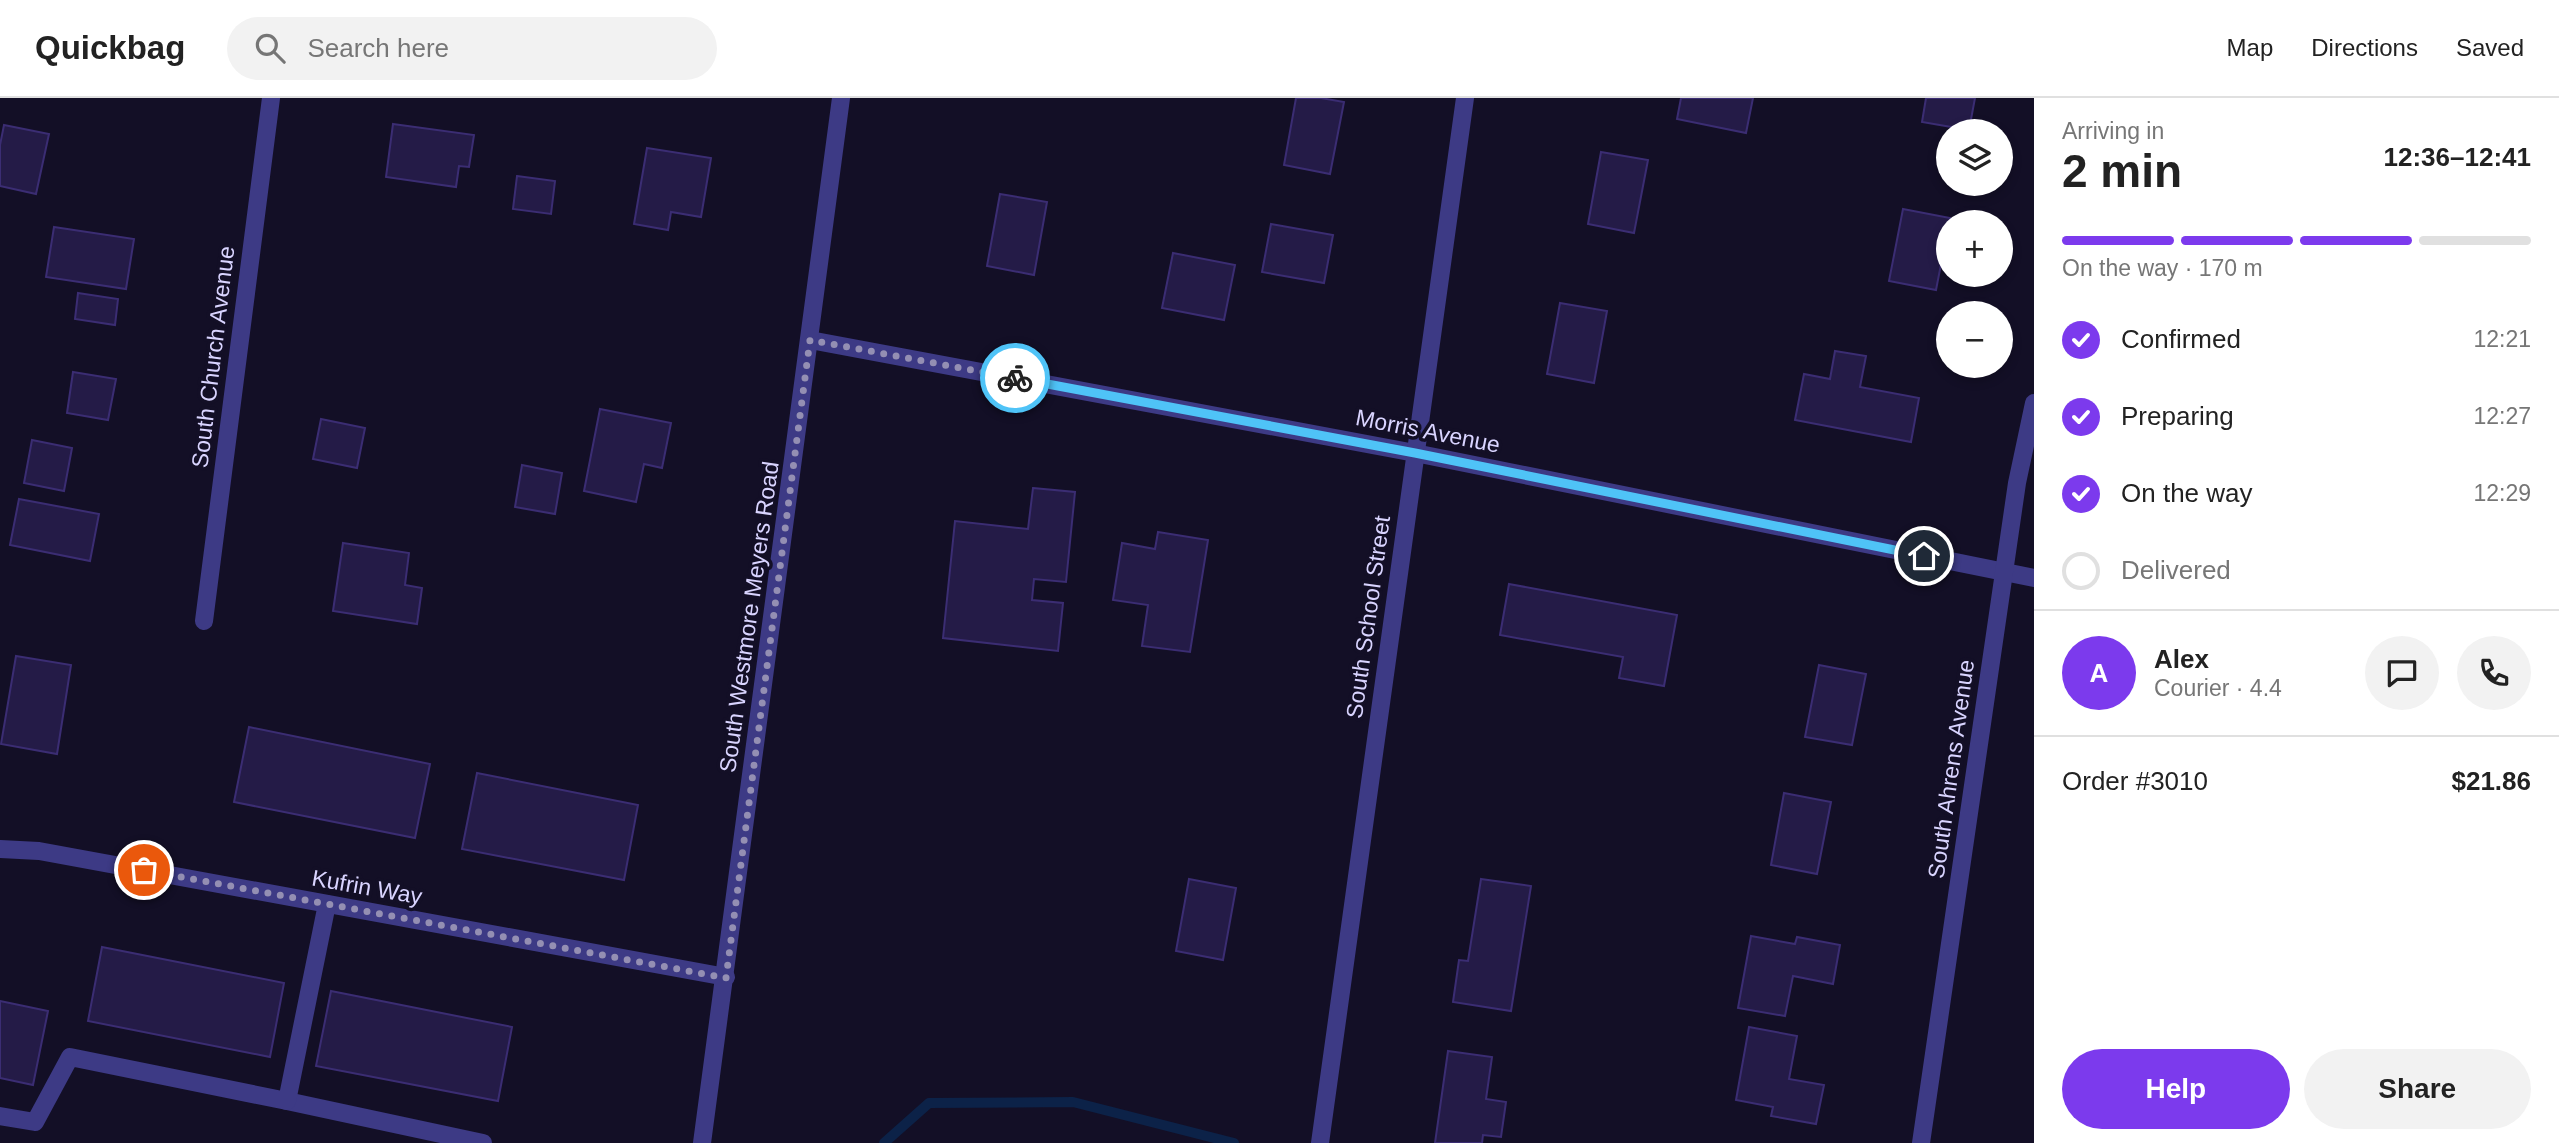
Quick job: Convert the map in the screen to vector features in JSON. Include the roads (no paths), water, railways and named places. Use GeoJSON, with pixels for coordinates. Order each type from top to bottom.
{"type":"FeatureCollection","features":[{"type":"Feature","properties":{"kind":"street","name":"South Church Avenue"},"geometry":{"type":"LineString","coordinates":[[204,621],[271,98]]}},
{"type":"Feature","properties":{"kind":"street","name":"South Westmore Meyers Road"},"geometry":{"type":"LineString","coordinates":[[702,1143],[841,98]]}},
{"type":"Feature","properties":{"kind":"street","name":"South School Street"},"geometry":{"type":"LineString","coordinates":[[1320,1143],[1465,98]]}},
{"type":"Feature","properties":{"kind":"street","name":"Morris Avenue"},"geometry":{"type":"LineString","coordinates":[[810,340],[1415,453],[2034,578]]}},
{"type":"Feature","properties":{"kind":"street","name":"South Ahrens Avenue"},"geometry":{"type":"LineString","coordinates":[[1922,1143],[2017,483],[2034,404]]}},
{"type":"Feature","properties":{"kind":"street","name":"Kufrin Way"},"geometry":{"type":"LineString","coordinates":[[0,849],[39,851],[726,978]]}},
{"type":"Feature","properties":{"kind":"street"},"geometry":{"type":"LineString","coordinates":[[287,1101],[327,904]]}},
{"type":"Feature","properties":{"kind":"street"},"geometry":{"type":"LineString","coordinates":[[0,1116],[35,1122],[70,1057],[483,1143]]}},
{"type":"Feature","properties":{"kind":"waterway"},"geometry":{"type":"LineString","coordinates":[[884,1143],[929,1103],[1073,1102],[1234,1143]]}}]}
